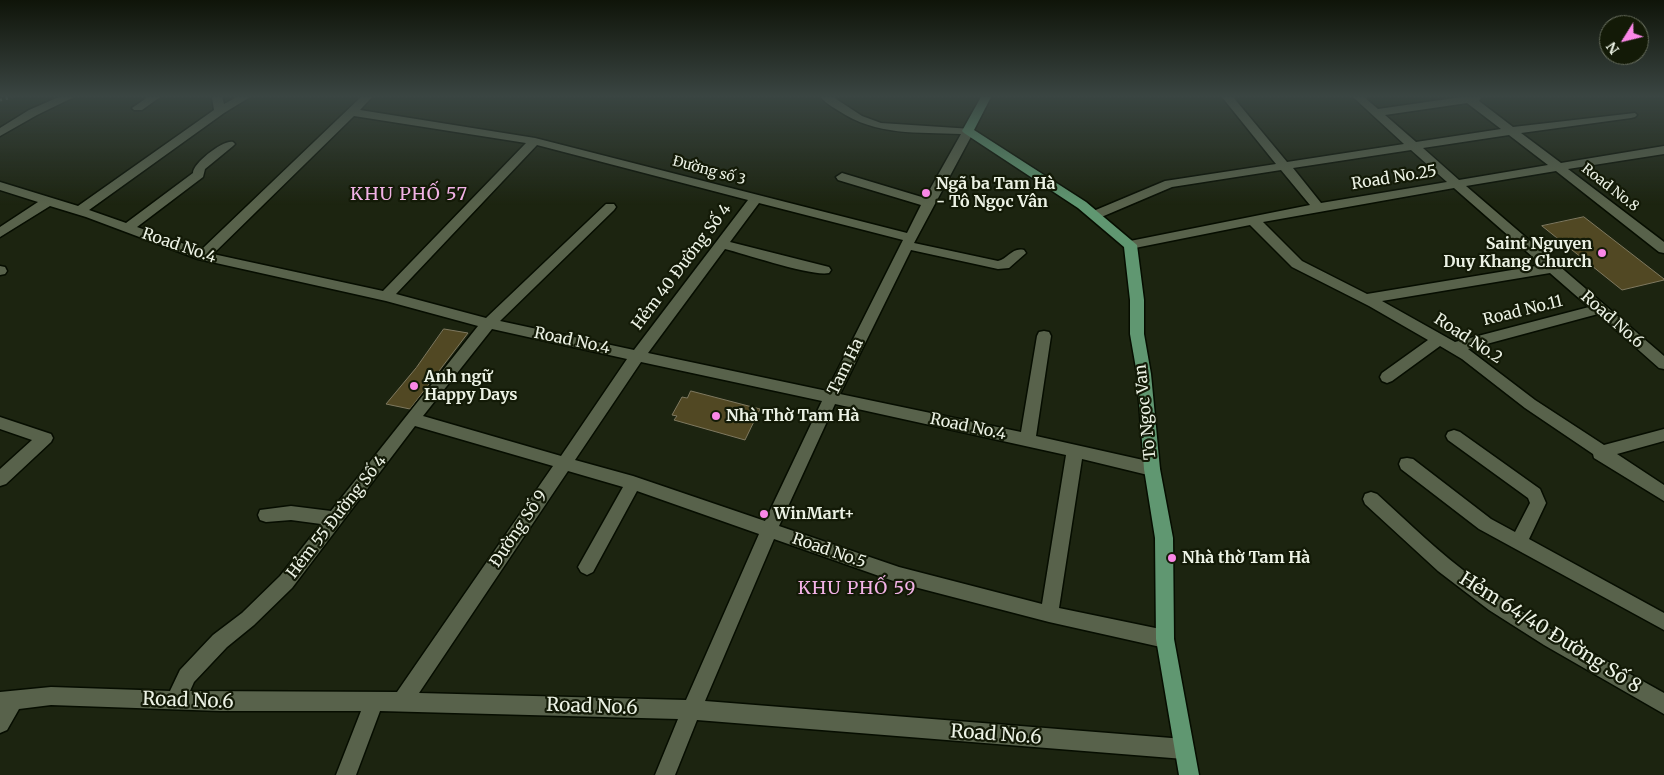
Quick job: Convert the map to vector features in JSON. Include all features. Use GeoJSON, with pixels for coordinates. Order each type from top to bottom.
{"type":"FeatureCollection","features":[{"type":"Feature","properties":{"kind":"main road"},"geometry":{"type":"LineString","coordinates":[[971,133],[1095,214],[1130,245]]}},
{"type":"Feature","properties":{"kind":"main road","name":"To Ngoc Van"},"geometry":{"type":"LineString","coordinates":[[1130,245],[1138,306],[1137,334],[1144,374],[1152,470],[1164,538],[1165,639],[1189,775]]}},
{"type":"Feature","properties":{"kind":"street"},"geometry":{"type":"LineString","coordinates":[[78,211],[190,133]]}},
{"type":"Feature","properties":{"kind":"street"},"geometry":{"type":"LineString","coordinates":[[203,256],[329,133]]}},
{"type":"Feature","properties":{"kind":"street","name":"Đường số 3"},"geometry":{"type":"LineString","coordinates":[[485,133],[535,141],[998,265],[1004,265],[1019,253]]}},
{"type":"Feature","properties":{"kind":"street","name":"Tam Ha"},"geometry":{"type":"LineString","coordinates":[[665,775],[769,530],[831,398],[927,202],[967,133]]}},
{"type":"Feature","properties":{"kind":"street"},"geometry":{"type":"LineString","coordinates":[[1257,133],[1318,207]]}},
{"type":"Feature","properties":{"kind":"street","name":"Road No.6"},"geometry":{"type":"LineString","coordinates":[[1399,133],[1664,364]]}},
{"type":"Feature","properties":{"kind":"street"},"geometry":{"type":"LineString","coordinates":[[1095,214],[1169,184],[1497,133]]}},
{"type":"Feature","properties":{"kind":"street","name":"Road No.8"},"geometry":{"type":"LineString","coordinates":[[1514,133],[1662,246]]}},
{"type":"Feature","properties":{"kind":"street"},"geometry":{"type":"LineString","coordinates":[[386,296],[535,141]]}},
{"type":"Feature","properties":{"kind":"street"},"geometry":{"type":"LineString","coordinates":[[127,228],[199,174],[199,168],[229,144]]}},
{"type":"Feature","properties":{"kind":"street","name":"Road No.25"},"geometry":{"type":"LineString","coordinates":[[1130,245],[1318,207],[1664,150]]}},
{"type":"Feature","properties":{"kind":"street"},"geometry":{"type":"LineString","coordinates":[[842,177],[927,202]]}},
{"type":"Feature","properties":{"kind":"street","name":"Road No.4"},"geometry":{"type":"LineString","coordinates":[[0,186],[78,211],[203,256],[386,296],[489,323],[1028,440],[1152,470]]}},
{"type":"Feature","properties":{"kind":"street","name":"Hẻm 40 Đường Số 4"},"geometry":{"type":"LineString","coordinates":[[637,356],[755,200]]}},
{"type":"Feature","properties":{"kind":"street"},"geometry":{"type":"LineString","coordinates":[[0,233],[47,202]]}},
{"type":"Feature","properties":{"kind":"street","name":"Hẻm 55 Đường Số 4"},"geometry":{"type":"LineString","coordinates":[[175,701],[187,676],[220,641],[248,619],[286,582],[489,323],[610,207]]}},
{"type":"Feature","properties":{"kind":"street","name":"Road No.2"},"geometry":{"type":"LineString","coordinates":[[1252,219],[1297,264],[1454,347],[1530,404],[1600,453],[1664,494]]}},
{"type":"Feature","properties":{"kind":"street"},"geometry":{"type":"LineString","coordinates":[[722,244],[756,252],[772,259],[824,270]]}},
{"type":"Feature","properties":{"kind":"street"},"geometry":{"type":"LineString","coordinates":[[1366,299],[1552,268]]}},
{"type":"Feature","properties":{"kind":"street","name":"Road No.11"},"geometry":{"type":"LineString","coordinates":[[1454,347],[1600,309]]}},
{"type":"Feature","properties":{"kind":"street"},"geometry":{"type":"LineString","coordinates":[[1028,440],[1044,336]]}},
{"type":"Feature","properties":{"kind":"street"},"geometry":{"type":"LineString","coordinates":[[1386,377],[1440,339]]}},
{"type":"Feature","properties":{"kind":"street","name":"Đường Số 9"},"geometry":{"type":"LineString","coordinates":[[402,702],[637,356]]}},
{"type":"Feature","properties":{"kind":"street","name":"Road No.5"},"geometry":{"type":"LineString","coordinates":[[412,419],[633,482],[899,575],[1049,614],[1165,639]]}},
{"type":"Feature","properties":{"kind":"street"},"geometry":{"type":"LineString","coordinates":[[0,479],[45,438],[3,427]]}},
{"type":"Feature","properties":{"kind":"street"},"geometry":{"type":"LineString","coordinates":[[1600,453],[1664,435]]}},
{"type":"Feature","properties":{"kind":"street"},"geometry":{"type":"LineString","coordinates":[[1454,436],[1527,488],[1538,498],[1538,503],[1519,541]]}},
{"type":"Feature","properties":{"kind":"street"},"geometry":{"type":"LineString","coordinates":[[1049,614],[1075,452]]}},
{"type":"Feature","properties":{"kind":"street"},"geometry":{"type":"LineString","coordinates":[[1406,464],[1485,524],[1664,622]]}},
{"type":"Feature","properties":{"kind":"street"},"geometry":{"type":"LineString","coordinates":[[587,567],[633,482]]}},
{"type":"Feature","properties":{"kind":"street","name":"Hẻm 64/40 Đường Số 8"},"geometry":{"type":"LineString","coordinates":[[1371,499],[1445,567],[1482,594],[1522,620],[1664,704]]}},
{"type":"Feature","properties":{"kind":"street"},"geometry":{"type":"LineString","coordinates":[[266,515],[291,513],[336,519]]}},
{"type":"Feature","properties":{"kind":"street","name":"Road No.6"},"geometry":{"type":"LineString","coordinates":[[7,701],[51,696],[175,701],[374,701],[691,710],[1184,749]]}},
{"type":"Feature","properties":{"kind":"street"},"geometry":{"type":"LineString","coordinates":[[0,723],[7,701]]}},
{"type":"Feature","properties":{"kind":"street"},"geometry":{"type":"LineString","coordinates":[[346,775],[374,701]]}},
{"type":"Feature","properties":{"kind":"building","name":"Saint Nguyen Duy Khang Church"},"geometry":{"type":"Polygon","coordinates":[[[1584,217],[1664,280],[1622,290],[1542,226],[1584,217]]]}},
{"type":"Feature","properties":{"kind":"building","name":"Anh ngữ Happy Days"},"geometry":{"type":"Polygon","coordinates":[[[444,329],[468,333],[410,409],[386,404],[416,368],[444,329]]]}},
{"type":"Feature","properties":{"kind":"building","name":"Nhà Thờ Tam Hà"},"geometry":{"type":"Polygon","coordinates":[[[691,391],[760,409],[745,440],[674,420],[677,416],[672,415],[682,397],[687,398],[691,391]]]}},
{"type":"Feature","properties":{"kind":"place","name":"Ngã ba Tam Hà - Tô Ngọc Vân"},"geometry":{"type":"Point","coordinates":[926,193]}},
{"type":"Feature","properties":{"kind":"place","name":"Saint Nguyen Duy Khang Church"},"geometry":{"type":"Point","coordinates":[1602,253]}},
{"type":"Feature","properties":{"kind":"place","name":"Anh ngữ Happy Days"},"geometry":{"type":"Point","coordinates":[414,386]}},
{"type":"Feature","properties":{"kind":"place","name":"Nhà Thờ Tam Hà"},"geometry":{"type":"Point","coordinates":[716,416]}},
{"type":"Feature","properties":{"kind":"place","name":"WinMart+"},"geometry":{"type":"Point","coordinates":[764,514]}},
{"type":"Feature","properties":{"kind":"place","name":"Nhà thờ Tam Hà"},"geometry":{"type":"Point","coordinates":[1172,558]}},
{"type":"Feature","properties":{"kind":"district","name":"KHU PHỐ 57"},"geometry":{"type":"Point","coordinates":[409,195]}},
{"type":"Feature","properties":{"kind":"district","name":"KHU PHỐ 59"},"geometry":{"type":"Point","coordinates":[857,589]}}]}
